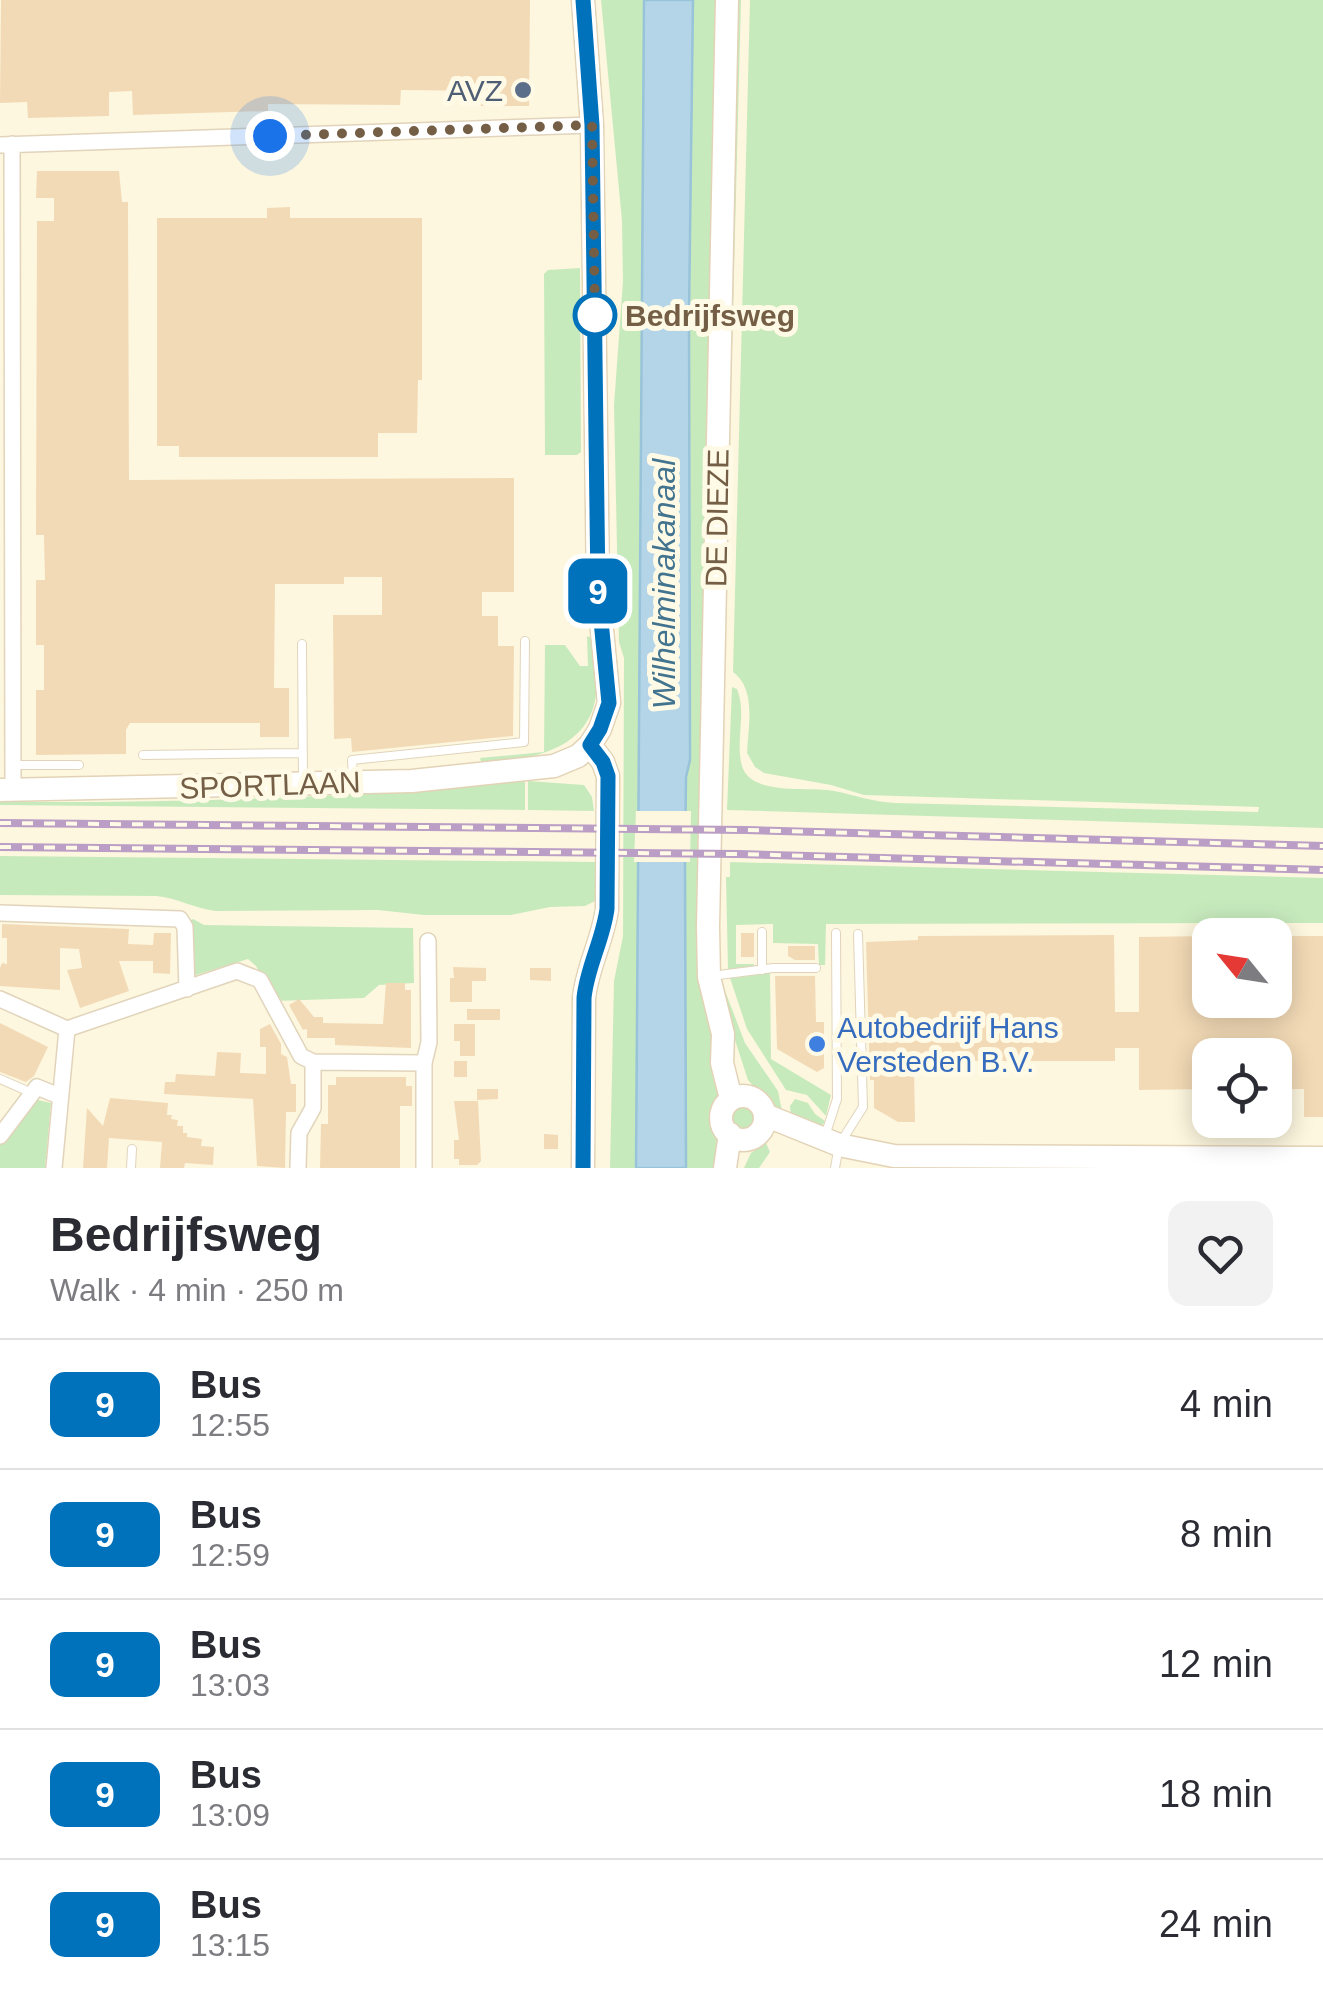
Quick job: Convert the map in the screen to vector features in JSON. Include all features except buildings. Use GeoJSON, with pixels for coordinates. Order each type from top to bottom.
{"type":"FeatureCollection","features":[{"type":"Feature","properties":{"kind":"street"},"geometry":{"type":"LineString","coordinates":[[582,0],[592,125],[598,590],[609,703],[600,729],[581,748],[603,762],[608,776],[607,909],[604,928],[586,973],[584,998],[583,1168]]}},
{"type":"Feature","properties":{"kind":"street","name":"DE DIEZE"},"geometry":{"type":"LineString","coordinates":[[727,0],[710,737],[709,976],[722,1034],[735,1052],[739,1098]]}},
{"type":"Feature","properties":{"kind":"street"},"geometry":{"type":"LineString","coordinates":[[6,790],[13,765],[6,604],[6,144],[592,125]]}},
{"type":"Feature","properties":{"kind":"street","name":"SPORTLAAN"},"geometry":{"type":"LineString","coordinates":[[6,790],[412,782],[554,766],[581,748]]}},
{"type":"Feature","properties":{"kind":"street"},"geometry":{"type":"LineString","coordinates":[[0,913],[180,918],[185,927],[188,989]]}},
{"type":"Feature","properties":{"kind":"street"},"geometry":{"type":"LineString","coordinates":[[424,1168],[424,1063],[430,1042],[428,941]]}},
{"type":"Feature","properties":{"kind":"street"},"geometry":{"type":"LineString","coordinates":[[0,999],[67,1029],[238,971],[260,980],[301,1056],[313,1062],[424,1063]]}},
{"type":"Feature","properties":{"kind":"street"},"geometry":{"type":"LineString","coordinates":[[54,1168],[67,1029]]}},
{"type":"Feature","properties":{"kind":"street"},"geometry":{"type":"LineString","coordinates":[[298,1168],[299,1133],[313,1108],[313,1062]]}},
{"type":"Feature","properties":{"kind":"street"},"geometry":{"type":"LineString","coordinates":[[0,1136],[37,1087],[59,1096]]}},
{"type":"Feature","properties":{"kind":"street"},"geometry":{"type":"LineString","coordinates":[[740,1168],[751,1130],[761,1105],[739,1098],[722,1116],[751,1130],[791,1124],[827,1147],[894,1156],[1000,1163],[1323,1158]]}},
{"type":"Feature","properties":{"kind":"street"},"geometry":{"type":"LineString","coordinates":[[725,1168],[751,1130]]}},
{"type":"Feature","properties":{"kind":"lane"},"geometry":{"type":"LineString","coordinates":[[353,783],[352,760],[524,742],[524,641]]}},
{"type":"Feature","properties":{"kind":"lane"},"geometry":{"type":"LineString","coordinates":[[302,644],[303,785]]}},
{"type":"Feature","properties":{"kind":"lane"},"geometry":{"type":"LineString","coordinates":[[470,748],[473,774]]}},
{"type":"Feature","properties":{"kind":"lane"},"geometry":{"type":"LineString","coordinates":[[143,755],[303,753]]}},
{"type":"Feature","properties":{"kind":"lane"},"geometry":{"type":"LineString","coordinates":[[13,765],[79,766]]}},
{"type":"Feature","properties":{"kind":"lane"},"geometry":{"type":"LineString","coordinates":[[762,932],[762,970]]}},
{"type":"Feature","properties":{"kind":"lane"},"geometry":{"type":"LineString","coordinates":[[827,1147],[837,1099],[836,933]]}},
{"type":"Feature","properties":{"kind":"lane"},"geometry":{"type":"LineString","coordinates":[[827,1147],[863,1106],[858,934]]}},
{"type":"Feature","properties":{"kind":"lane"},"geometry":{"type":"LineString","coordinates":[[709,976],[816,968]]}},
{"type":"Feature","properties":{"kind":"lane"},"geometry":{"type":"LineString","coordinates":[[0,1079],[32,1093]]}},
{"type":"Feature","properties":{"kind":"lane"},"geometry":{"type":"LineString","coordinates":[[131,1168],[132,1150]]}},
{"type":"Feature","properties":{"kind":"green space"},"geometry":{"type":"Polygon","coordinates":[[[601,0],[644,0],[636,1168],[610,1168],[614,981],[623,936],[624,658],[619,642],[614,405],[623,281],[622,221],[601,0]]]}},
{"type":"Feature","properties":{"kind":"green space"},"geometry":{"type":"Polygon","coordinates":[[[693,0],[721,0],[709,629],[722,1084],[715,1115],[722,1140],[718,1168],[686,1168],[693,0]]]}},
{"type":"Feature","properties":{"kind":"green space"},"geometry":{"type":"Polygon","coordinates":[[[735,0],[741,0],[724,660],[735,0]]]}},
{"type":"Feature","properties":{"kind":"green space"},"geometry":{"type":"Polygon","coordinates":[[[750,0],[1323,0],[1323,828],[727,810],[732,687],[740,698],[742,766],[748,776],[769,786],[834,791],[895,803],[1258,812],[1259,807],[864,795],[764,773],[755,767],[747,753],[748,698],[733,672],[750,0]]]}},
{"type":"Feature","properties":{"kind":"green space"},"geometry":{"type":"Polygon","coordinates":[[[580,268],[581,452],[545,455],[544,274],[548,270],[580,268]]]}},
{"type":"Feature","properties":{"kind":"green space"},"geometry":{"type":"Polygon","coordinates":[[[587,636],[594,639],[597,687],[593,709],[584,726],[556,748],[539,754],[520,759],[482,765],[480,758],[544,752],[545,645],[565,645],[580,666],[588,666],[587,636]]]}},
{"type":"Feature","properties":{"kind":"green space"},"geometry":{"type":"Polygon","coordinates":[[[525,781],[525,810],[0,805],[328,795],[525,781]]]}},
{"type":"Feature","properties":{"kind":"green space"},"geometry":{"type":"Polygon","coordinates":[[[528,781],[584,785],[592,797],[594,811],[528,810],[528,781]]]}},
{"type":"Feature","properties":{"kind":"green space"},"geometry":{"type":"Polygon","coordinates":[[[0,856],[596,862],[595,901],[585,906],[550,907],[511,915],[424,915],[378,910],[215,911],[156,896],[0,895],[0,856]]]}},
{"type":"Feature","properties":{"kind":"green space"},"geometry":{"type":"Polygon","coordinates":[[[730,862],[1323,878],[1323,923],[1292,923],[1292,918],[1192,918],[1192,923],[826,924],[825,965],[819,965],[818,944],[773,943],[773,924],[736,925],[736,964],[754,967],[728,970],[726,877],[730,877],[730,862]]]}},
{"type":"Feature","properties":{"kind":"green space"},"geometry":{"type":"Polygon","coordinates":[[[193,919],[204,925],[413,928],[414,983],[379,985],[364,998],[275,1001],[248,959],[193,976],[187,922],[193,919]]]}},
{"type":"Feature","properties":{"kind":"green space"},"geometry":{"type":"Polygon","coordinates":[[[770,973],[771,1059],[831,1095],[826,1116],[807,1095],[786,1090],[747,1029],[730,978],[770,973]]]}},
{"type":"Feature","properties":{"kind":"green space"},"geometry":{"type":"Polygon","coordinates":[[[722,983],[745,1043],[778,1091],[783,1116],[748,1080],[717,985],[722,983]]]}},
{"type":"Feature","properties":{"kind":"green space"},"geometry":{"type":"Polygon","coordinates":[[[34,1099],[51,1103],[45,1168],[0,1168],[0,1140],[34,1099]]]}},
{"type":"Feature","properties":{"kind":"green space"},"geometry":{"type":"Polygon","coordinates":[[[795,1099],[808,1103],[825,1121],[822,1126],[791,1117],[790,1106],[795,1099]]]}},
{"type":"Feature","properties":{"kind":"green space"},"geometry":{"type":"Polygon","coordinates":[[[744,1107],[752,1110],[752,1126],[744,1129],[736,1126],[733,1118],[736,1110],[744,1107]]]}},
{"type":"Feature","properties":{"kind":"green space"},"geometry":{"type":"Polygon","coordinates":[[[766,1143],[770,1152],[759,1168],[744,1168],[751,1153],[766,1143]]]}},
{"type":"Feature","properties":{"kind":"water","name":"Wilhelminakanaal"},"geometry":{"type":"Polygon","coordinates":[[[644,0],[693,0],[686,1168],[636,1168],[644,0]]]}},
{"type":"Feature","properties":{"kind":"pier"},"geometry":{"type":"Polygon","coordinates":[[[636,811],[691,811],[690,862],[634,862],[636,811]]]}},
{"type":"Feature","properties":{"kind":"railway"},"geometry":{"type":"LineString","coordinates":[[0,823],[746,830],[1323,846]]}},
{"type":"Feature","properties":{"kind":"railway"},"geometry":{"type":"LineString","coordinates":[[0,847],[739,854],[1323,870]]}},
{"type":"Feature","properties":{"kind":"bus line","name":"9"},"geometry":{"type":"LineString","coordinates":[[583,0],[592,125],[598,590],[609,703],[590,745],[608,776],[607,909],[604,928],[586,973],[583,1168]]}},
{"type":"Feature","properties":{"kind":"place","name":"AVZ"},"geometry":{"type":"Point","coordinates":[523,90]}},
{"type":"Feature","properties":{"kind":"place","name":"Bedrijfsweg"},"geometry":{"type":"Point","coordinates":[595,315]}},
{"type":"Feature","properties":{"kind":"place","name":"Autobedrijf Hans Versteden B.V."},"geometry":{"type":"Point","coordinates":[817,1044]}},
{"type":"Feature","properties":{"kind":"route"},"geometry":{"type":"LineString","coordinates":[[270,136],[592,125],[595,315]]}}]}
